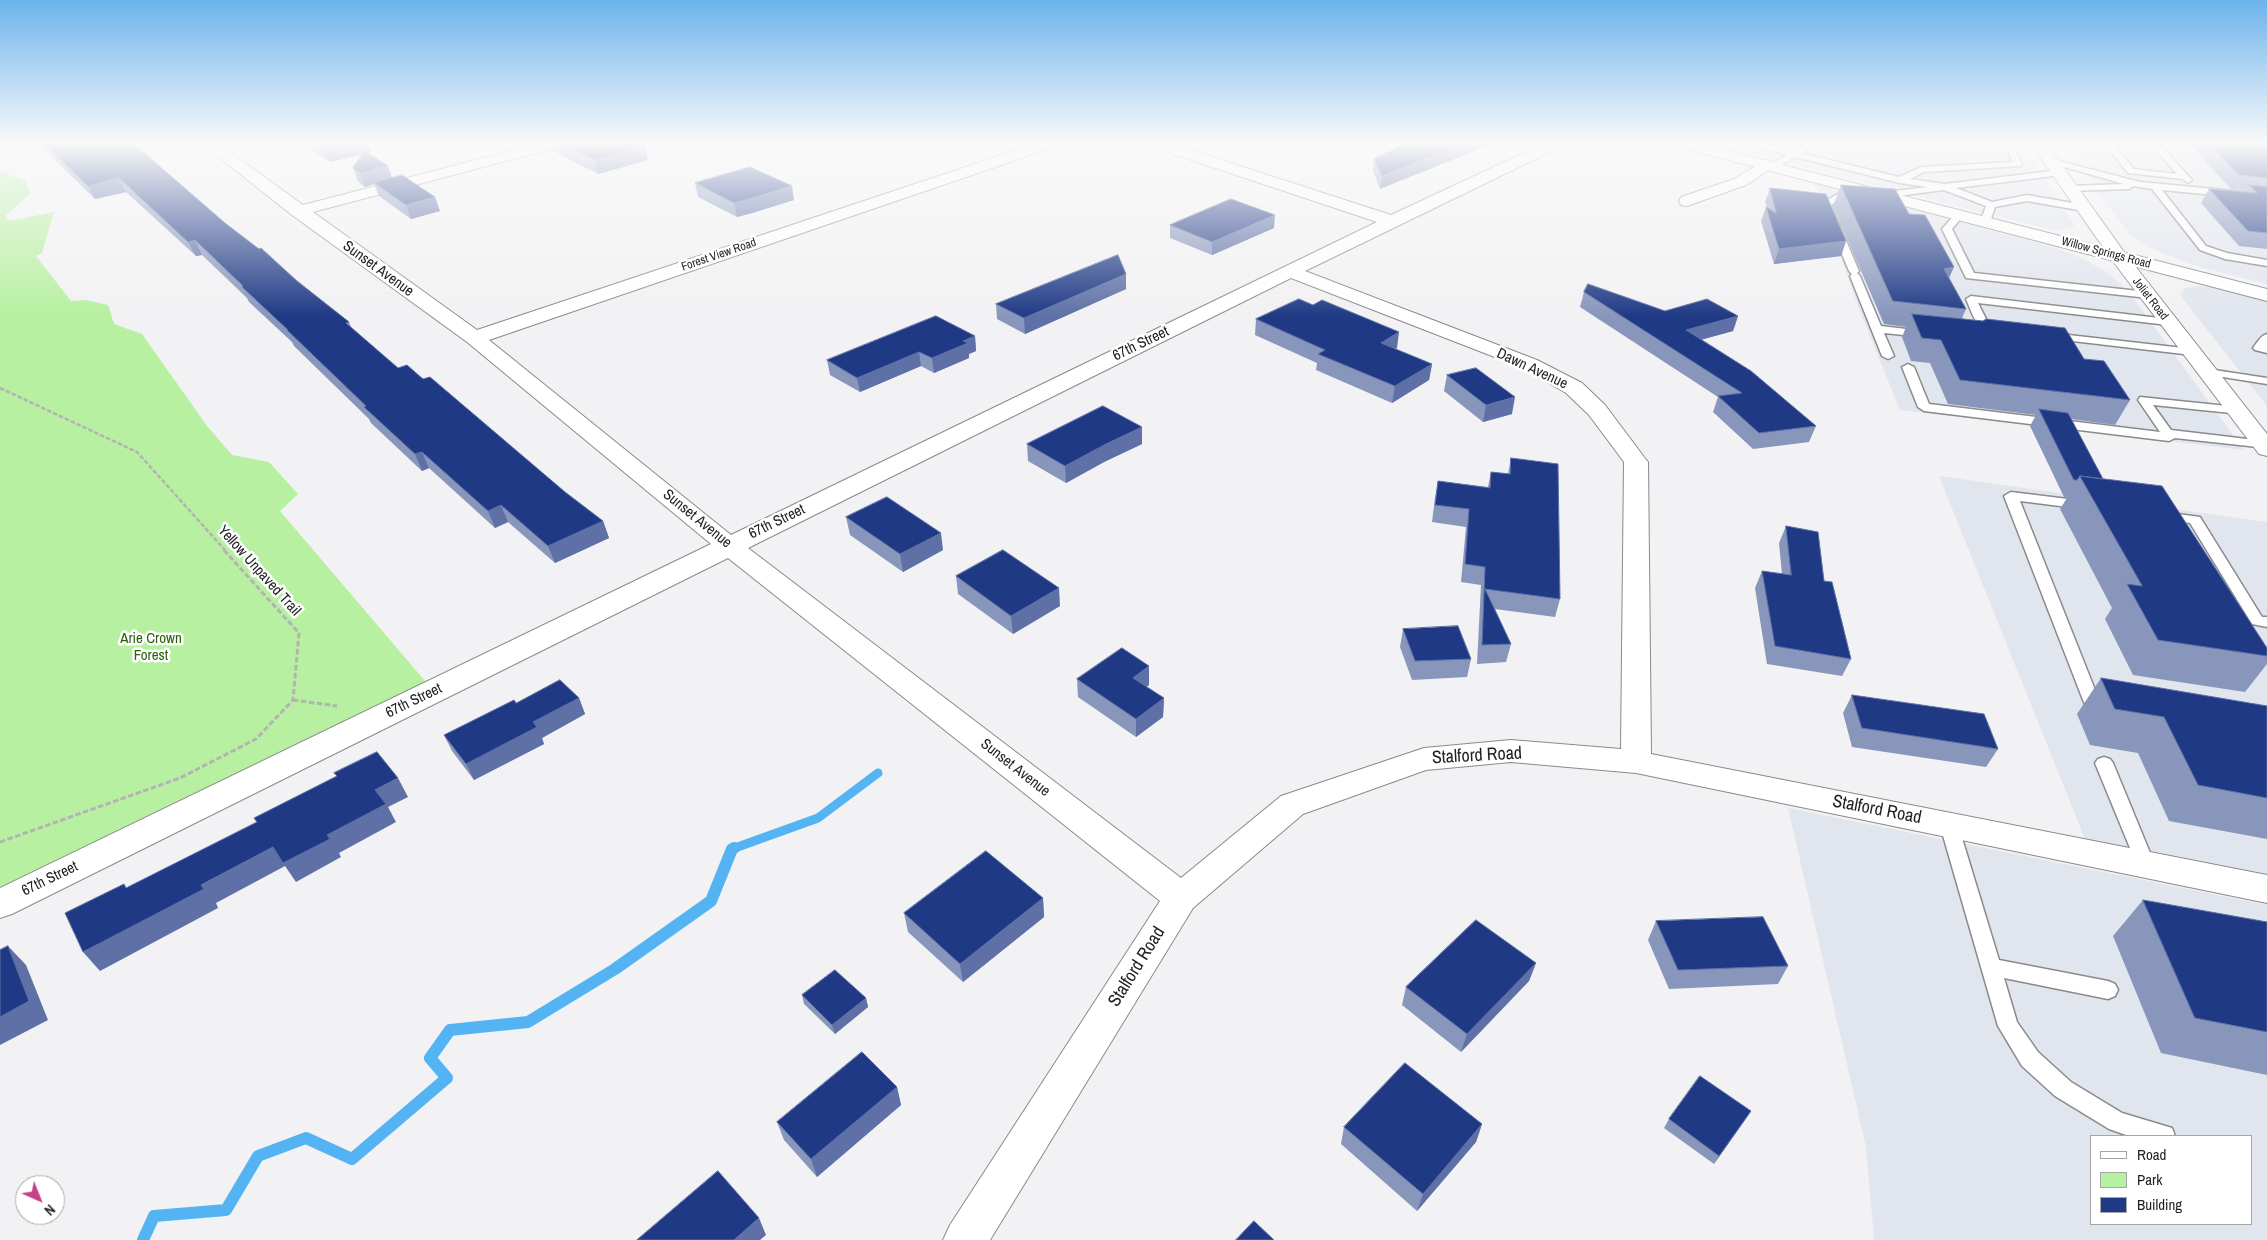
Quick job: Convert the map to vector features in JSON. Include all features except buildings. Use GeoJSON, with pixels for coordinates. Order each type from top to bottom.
{"type":"FeatureCollection","features":[{"type":"Feature","properties":{"kind":"street","name":"Sunset Avenue"},"geometry":{"type":"LineString","coordinates":[[286,202],[474,338],[729,546],[1181,898]]}},
{"type":"Feature","properties":{"kind":"street"},"geometry":{"type":"LineString","coordinates":[[298,211],[333,202]]}},
{"type":"Feature","properties":{"kind":"street","name":"Forest View Road"},"geometry":{"type":"LineString","coordinates":[[474,338],[877,202]]}},
{"type":"Feature","properties":{"kind":"street"},"geometry":{"type":"LineString","coordinates":[[1334,202],[1392,221]]}},
{"type":"Feature","properties":{"kind":"street","name":"67th Street"},"geometry":{"type":"LineString","coordinates":[[0,904],[1433,202]]}},
{"type":"Feature","properties":{"kind":"street","name":"Willow Springs Road"},"geometry":{"type":"LineString","coordinates":[[1908,202],[2267,295]]}},
{"type":"Feature","properties":{"kind":"street","name":"Joliet Road"},"geometry":{"type":"LineString","coordinates":[[2079,202],[2148,296],[2265,447]]}},
{"type":"Feature","properties":{"kind":"street","name":"Dawn Avenue"},"geometry":{"type":"LineString","coordinates":[[1289,271],[1530,364],[1560,380],[1574,388],[1598,410],[1636,462],[1636,762]]}},
{"type":"Feature","properties":{"kind":"street","name":"Stalford Road"},"geometry":{"type":"LineString","coordinates":[[965,1240],[1181,898],[1292,805],[1424,759],[1511,751],[1636,762],[2267,889]]}},
{"type":"Feature","properties":{"kind":"lane"},"geometry":{"type":"LineString","coordinates":[[1829,202],[1826,204],[1888,356]]}},
{"type":"Feature","properties":{"kind":"lane"},"geometry":{"type":"LineString","coordinates":[[1983,202],[1991,205],[2007,202]]}},
{"type":"Feature","properties":{"kind":"lane"},"geometry":{"type":"LineString","coordinates":[[2049,202],[2084,208]]}},
{"type":"Feature","properties":{"kind":"lane"},"geometry":{"type":"LineString","coordinates":[[2167,202],[2202,248],[2225,256],[2267,263]]}},
{"type":"Feature","properties":{"kind":"lane"},"geometry":{"type":"LineString","coordinates":[[1985,222],[1991,205]]}},
{"type":"Feature","properties":{"kind":"lane"},"geometry":{"type":"LineString","coordinates":[[1959,215],[1947,229],[1970,276],[2148,296]]}},
{"type":"Feature","properties":{"kind":"lane"},"geometry":{"type":"LineString","coordinates":[[1985,328],[1971,299],[2168,322]]}},
{"type":"Feature","properties":{"kind":"lane"},"geometry":{"type":"LineString","coordinates":[[1976,336],[1985,328],[2005,330]]}},
{"type":"Feature","properties":{"kind":"lane"},"geometry":{"type":"LineString","coordinates":[[1877,329],[1934,335]]}},
{"type":"Feature","properties":{"kind":"lane"},"geometry":{"type":"LineString","coordinates":[[2044,335],[2192,352]]}},
{"type":"Feature","properties":{"kind":"lane"},"geometry":{"type":"LineString","coordinates":[[2267,337],[2259,348],[2267,350]]}},
{"type":"Feature","properties":{"kind":"lane"},"geometry":{"type":"LineString","coordinates":[[1908,367],[1924,407],[2169,437],[2144,400],[2237,411]]}},
{"type":"Feature","properties":{"kind":"lane"},"geometry":{"type":"LineString","coordinates":[[2208,372],[2267,381]]}},
{"type":"Feature","properties":{"kind":"lane"},"geometry":{"type":"LineString","coordinates":[[2167,433],[2265,447]]}},
{"type":"Feature","properties":{"kind":"lane"},"geometry":{"type":"LineString","coordinates":[[2098,507],[2011,496],[2091,700],[2120,705]]}},
{"type":"Feature","properties":{"kind":"lane"},"geometry":{"type":"LineString","coordinates":[[2146,514],[2195,520],[2262,622],[2267,635]]}},
{"type":"Feature","properties":{"kind":"lane"},"geometry":{"type":"LineString","coordinates":[[2104,763],[2146,865]]}},
{"type":"Feature","properties":{"kind":"lane"},"geometry":{"type":"LineString","coordinates":[[1949,825],[2008,1026],[2030,1060],[2063,1089],[2117,1122],[2161,1135]]}},
{"type":"Feature","properties":{"kind":"lane"},"geometry":{"type":"LineString","coordinates":[[1991,967],[2108,990]]}},
{"type":"Feature","properties":{"kind":"path","name":"Yellow Unpaved Trail"},"geometry":{"type":"LineString","coordinates":[[0,388],[137,452],[299,633],[293,700],[256,739],[180,778],[0,842]]}},
{"type":"Feature","properties":{"kind":"shaded area"},"geometry":{"type":"Polygon","coordinates":[[[1821,202],[1884,202],[2056,248],[2084,259],[2107,272],[2128,291],[2244,450],[1900,410],[1861,314],[1821,202]]]}},
{"type":"Feature","properties":{"kind":"shaded area"},"geometry":{"type":"Polygon","coordinates":[[[1940,202],[2060,202],[2075,225],[2069,229],[2053,230],[1940,202]]]}},
{"type":"Feature","properties":{"kind":"shaded area"},"geometry":{"type":"Polygon","coordinates":[[[2106,202],[2267,202],[2267,284],[2200,267],[2161,253],[2131,236],[2106,202]]]}},
{"type":"Feature","properties":{"kind":"shaded area"},"geometry":{"type":"Polygon","coordinates":[[[2200,286],[2222,289],[2267,301],[2267,406],[2180,295],[2185,288],[2200,286]]]}},
{"type":"Feature","properties":{"kind":"shaded area"},"geometry":{"type":"Polygon","coordinates":[[[1939,476],[2267,522],[2267,878],[2087,844],[1939,476]]]}},
{"type":"Feature","properties":{"kind":"shaded area"},"geometry":{"type":"Polygon","coordinates":[[[1788,808],[2267,905],[2267,1240],[1874,1240],[1866,1147],[1788,808]]]}},
{"type":"Feature","properties":{"kind":"green space","name":"Arie Crown Forest"},"geometry":{"type":"Polygon","coordinates":[[[0,202],[21,202],[5,216],[9,221],[54,212],[42,253],[36,256],[71,301],[86,300],[108,305],[114,324],[142,334],[207,426],[232,455],[269,462],[298,494],[280,511],[431,688],[0,897],[0,202]]]}},
{"type":"Feature","properties":{"kind":"waterway"},"geometry":{"type":"LineString","coordinates":[[732,849],[818,818],[878,773]]}},
{"type":"Feature","properties":{"kind":"waterway"},"geometry":{"type":"LineString","coordinates":[[143,1240],[154,1216],[226,1210],[258,1156],[306,1138],[352,1159],[447,1078],[430,1058],[450,1030],[528,1022],[615,969],[711,901],[732,849]]}}]}
